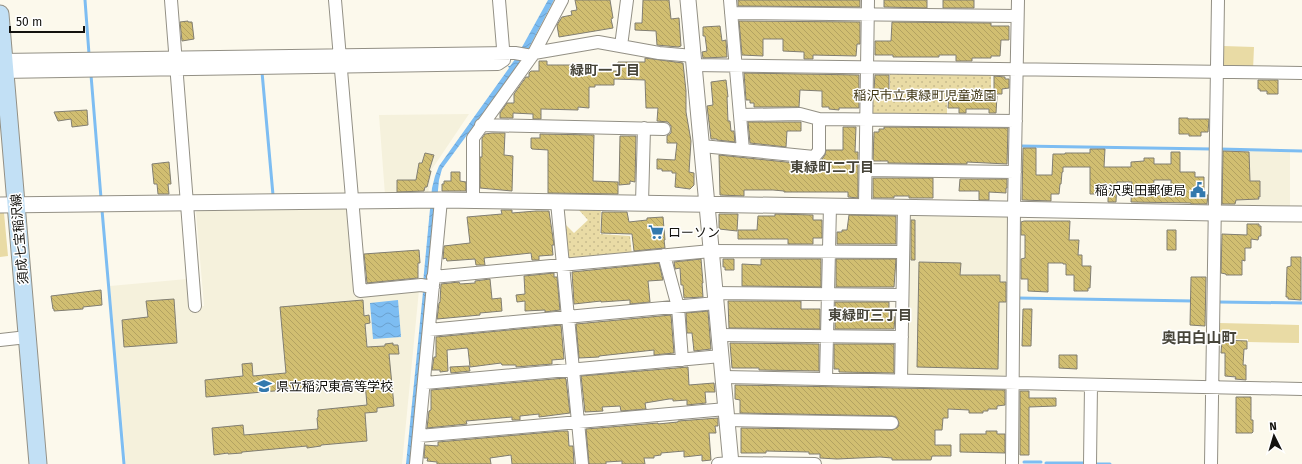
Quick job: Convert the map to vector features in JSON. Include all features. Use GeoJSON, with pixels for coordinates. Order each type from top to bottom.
{"type":"FeatureCollection","features":[{"type":"Feature","properties":{"kind":"main road","name":"須成七宝稲沢線"},"geometry":{"type":"LineString","coordinates":[[0,14],[8,204],[27,337],[38,464]]}},
{"type":"Feature","properties":{"kind":"street"},"geometry":{"type":"LineString","coordinates":[[171,0],[195,306]]}},
{"type":"Feature","properties":{"kind":"street"},"geometry":{"type":"LineString","coordinates":[[335,0],[360,291],[429,284],[563,265],[711,251],[903,252]]}},
{"type":"Feature","properties":{"kind":"street"},"geometry":{"type":"LineString","coordinates":[[499,0],[522,54]]}},
{"type":"Feature","properties":{"kind":"street"},"geometry":{"type":"LineString","coordinates":[[473,201],[473,138],[522,54],[562,0]]}},
{"type":"Feature","properties":{"kind":"street"},"geometry":{"type":"LineString","coordinates":[[621,46],[627,0]]}},
{"type":"Feature","properties":{"kind":"street"},"geometry":{"type":"LineString","coordinates":[[688,0],[723,377],[726,415],[727,464],[815,464]]}},
{"type":"Feature","properties":{"kind":"street"},"geometry":{"type":"LineString","coordinates":[[730,0],[743,150]]}},
{"type":"Feature","properties":{"kind":"street"},"geometry":{"type":"LineString","coordinates":[[865,206],[868,0]]}},
{"type":"Feature","properties":{"kind":"street"},"geometry":{"type":"LineString","coordinates":[[1012,464],[1014,209],[1018,0]]}},
{"type":"Feature","properties":{"kind":"street"},"geometry":{"type":"LineString","coordinates":[[1211,464],[1218,0]]}},
{"type":"Feature","properties":{"kind":"street"},"geometry":{"type":"LineString","coordinates":[[731,13],[1017,16]]}},
{"type":"Feature","properties":{"kind":"street"},"geometry":{"type":"LineString","coordinates":[[2,66],[340,61],[522,54],[598,42],[694,60],[736,65],[1302,73]]}},
{"type":"Feature","properties":{"kind":"street"},"geometry":{"type":"LineString","coordinates":[[740,114],[800,114],[819,119],[1016,121]]}},
{"type":"Feature","properties":{"kind":"street"},"geometry":{"type":"LineString","coordinates":[[702,146],[814,157],[819,151],[819,119]]}},
{"type":"Feature","properties":{"kind":"street"},"geometry":{"type":"LineString","coordinates":[[481,125],[664,128]]}},
{"type":"Feature","properties":{"kind":"street"},"geometry":{"type":"LineString","coordinates":[[642,203],[644,128]]}},
{"type":"Feature","properties":{"kind":"street"},"geometry":{"type":"LineString","coordinates":[[866,170],[1015,172]]}},
{"type":"Feature","properties":{"kind":"street"},"geometry":{"type":"LineString","coordinates":[[416,464],[429,330],[429,284],[435,201]]}},
{"type":"Feature","properties":{"kind":"street"},"geometry":{"type":"LineString","coordinates":[[8,204],[473,201],[1302,214]]}},
{"type":"Feature","properties":{"kind":"street"},"geometry":{"type":"LineString","coordinates":[[557,202],[582,464]]}},
{"type":"Feature","properties":{"kind":"street"},"geometry":{"type":"LineString","coordinates":[[826,379],[830,206]]}},
{"type":"Feature","properties":{"kind":"street"},"geometry":{"type":"LineString","coordinates":[[901,381],[904,207]]}},
{"type":"Feature","properties":{"kind":"street"},"geometry":{"type":"LineString","coordinates":[[664,255],[678,307],[682,360]]}},
{"type":"Feature","properties":{"kind":"street"},"geometry":{"type":"LineString","coordinates":[[429,330],[678,307],[716,298],[828,294],[902,295]]}},
{"type":"Feature","properties":{"kind":"street"},"geometry":{"type":"LineString","coordinates":[[719,335],[902,337]]}},
{"type":"Feature","properties":{"kind":"street"},"geometry":{"type":"LineString","coordinates":[[0,340],[27,337]]}},
{"type":"Feature","properties":{"kind":"street"},"geometry":{"type":"LineString","coordinates":[[425,383],[721,356]]}},
{"type":"Feature","properties":{"kind":"street"},"geometry":{"type":"LineString","coordinates":[[723,377],[1302,389]]}},
{"type":"Feature","properties":{"kind":"street"},"geometry":{"type":"LineString","coordinates":[[1090,464],[1091,385]]}},
{"type":"Feature","properties":{"kind":"street"},"geometry":{"type":"LineString","coordinates":[[419,436],[578,422],[726,415],[892,423]]}},
{"type":"Feature","properties":{"kind":"shaded area"},"geometry":{"type":"Polygon","coordinates":[[[469,114],[432,169],[428,194],[385,195],[379,115],[469,114]]]}},
{"type":"Feature","properties":{"kind":"shaded area"},"geometry":{"type":"Polygon","coordinates":[[[1221,150],[1290,152],[1290,207],[1220,207],[1221,150]]]}},
{"type":"Feature","properties":{"kind":"shaded area","name":"県立稲沢東高等学校"},"geometry":{"type":"Polygon","coordinates":[[[199,209],[346,209],[349,213],[355,295],[419,290],[402,464],[126,464],[110,286],[187,279],[189,307],[204,306],[196,212],[199,209]]]}},
{"type":"Feature","properties":{"kind":"shaded area"},"geometry":{"type":"Polygon","coordinates":[[[910,213],[1006,215],[1010,218],[1007,373],[1002,379],[906,377],[910,213]]]}},
{"type":"Feature","properties":{"kind":"green space"},"geometry":{"type":"Polygon","coordinates":[[[1223,46],[1254,47],[1253,70],[1223,69],[1223,46]]]}},
{"type":"Feature","properties":{"kind":"green space","name":"稲沢市立東緑町児童遊園"},"geometry":{"type":"Polygon","coordinates":[[[890,72],[991,73],[991,94],[947,94],[947,117],[875,116],[871,113],[871,97],[890,97],[890,72]]]}},
{"type":"Feature","properties":{"kind":"green space"},"geometry":{"type":"Polygon","coordinates":[[[577,208],[601,208],[600,234],[630,236],[632,255],[571,260],[567,258],[564,223],[574,233],[588,220],[577,208]]]}},
{"type":"Feature","properties":{"kind":"green space"},"geometry":{"type":"Polygon","coordinates":[[[0,209],[4,213],[8,256],[0,257],[0,209]]]}},
{"type":"Feature","properties":{"kind":"green space"},"geometry":{"type":"Polygon","coordinates":[[[1219,323],[1299,325],[1299,343],[1248,342],[1248,339],[1219,339],[1219,323]]]}},
{"type":"Feature","properties":{"kind":"water"},"geometry":{"type":"Polygon","coordinates":[[[548,0],[554,0],[523,59],[442,169],[439,180],[411,464],[406,464],[423,292],[420,292],[423,283],[432,188],[435,176],[439,166],[509,68],[508,66],[510,66],[516,58],[548,0]]]}},
{"type":"Feature","properties":{"kind":"water"},"geometry":{"type":"Polygon","coordinates":[[[398,300],[401,337],[373,339],[370,303],[398,300]]]}},
{"type":"Feature","properties":{"kind":"building"},"geometry":{"type":"Polygon","coordinates":[[[575,0],[610,0],[613,28],[559,37],[557,25],[562,17],[572,15],[571,11],[577,10],[575,0]]]}},
{"type":"Feature","properties":{"kind":"building"},"geometry":{"type":"Polygon","coordinates":[[[643,0],[669,0],[671,19],[679,18],[681,46],[657,45],[656,31],[635,30],[635,23],[642,23],[643,0]]]}},
{"type":"Feature","properties":{"kind":"building"},"geometry":{"type":"Polygon","coordinates":[[[738,0],[860,0],[860,7],[738,6],[738,0]]]}},
{"type":"Feature","properties":{"kind":"building"},"geometry":{"type":"Polygon","coordinates":[[[884,0],[927,0],[927,8],[884,7],[884,0]]]}},
{"type":"Feature","properties":{"kind":"building"},"geometry":{"type":"Polygon","coordinates":[[[943,0],[974,0],[974,8],[943,8],[943,0]]]}},
{"type":"Feature","properties":{"kind":"building"},"geometry":{"type":"Polygon","coordinates":[[[739,21],[860,22],[860,44],[857,44],[856,56],[813,55],[813,59],[804,59],[804,52],[783,51],[783,39],[763,39],[763,56],[742,55],[739,21]]]}},
{"type":"Feature","properties":{"kind":"building"},"geometry":{"type":"Polygon","coordinates":[[[180,22],[192,22],[194,39],[182,41],[180,22]]]}},
{"type":"Feature","properties":{"kind":"building"},"geometry":{"type":"Polygon","coordinates":[[[892,22],[991,23],[991,26],[1009,26],[1009,40],[1001,40],[1000,56],[991,56],[991,58],[972,58],[972,61],[956,61],[956,55],[939,55],[939,57],[893,57],[893,55],[875,55],[875,41],[891,41],[892,22]]]}},
{"type":"Feature","properties":{"kind":"building"},"geometry":{"type":"Polygon","coordinates":[[[720,26],[722,41],[726,40],[727,57],[703,58],[702,52],[707,51],[705,36],[703,36],[703,27],[720,26]]]}},
{"type":"Feature","properties":{"kind":"building"},"geometry":{"type":"Polygon","coordinates":[[[645,58],[683,63],[686,91],[686,112],[691,141],[689,172],[694,173],[694,185],[690,189],[675,187],[676,173],[657,169],[657,159],[675,160],[677,143],[667,143],[667,136],[671,133],[671,126],[668,122],[657,121],[658,108],[646,108],[645,80],[614,79],[614,85],[595,85],[595,87],[589,87],[589,108],[578,107],[578,110],[541,109],[541,119],[533,119],[533,114],[513,113],[513,118],[500,118],[500,113],[507,103],[514,103],[514,94],[526,77],[529,77],[529,73],[531,71],[539,71],[539,61],[547,61],[547,65],[590,65],[590,71],[618,71],[618,62],[645,62],[645,58]]]}},
{"type":"Feature","properties":{"kind":"building"},"geometry":{"type":"Polygon","coordinates":[[[744,73],[859,75],[859,108],[839,108],[839,110],[829,109],[829,107],[822,107],[822,91],[800,90],[799,107],[754,107],[754,103],[750,103],[750,100],[746,100],[744,73]]]}},
{"type":"Feature","properties":{"kind":"building"},"geometry":{"type":"Polygon","coordinates":[[[875,75],[889,75],[889,89],[874,89],[875,75]]]}},
{"type":"Feature","properties":{"kind":"building"},"geometry":{"type":"Polygon","coordinates":[[[994,76],[1009,79],[1009,88],[1002,89],[1002,94],[994,94],[994,76]]]}},
{"type":"Feature","properties":{"kind":"building"},"geometry":{"type":"Polygon","coordinates":[[[726,80],[728,121],[730,121],[731,131],[734,131],[735,142],[711,139],[707,106],[713,105],[711,82],[726,80]]]}},
{"type":"Feature","properties":{"kind":"building"},"geometry":{"type":"Polygon","coordinates":[[[1258,80],[1278,80],[1278,94],[1267,94],[1267,91],[1260,91],[1260,89],[1258,89],[1258,80]]]}},
{"type":"Feature","properties":{"kind":"building"},"geometry":{"type":"Polygon","coordinates":[[[965,94],[997,96],[996,113],[989,113],[989,109],[966,109],[966,113],[959,113],[959,108],[948,108],[949,95],[965,94]]]}},
{"type":"Feature","properties":{"kind":"building"},"geometry":{"type":"Polygon","coordinates":[[[87,110],[88,125],[72,127],[71,119],[58,121],[54,112],[87,110]]]}},
{"type":"Feature","properties":{"kind":"building"},"geometry":{"type":"Polygon","coordinates":[[[1179,118],[1209,119],[1208,132],[1201,132],[1201,136],[1179,134],[1179,118]]]}},
{"type":"Feature","properties":{"kind":"building"},"geometry":{"type":"Polygon","coordinates":[[[748,122],[801,122],[801,131],[787,131],[786,147],[750,143],[748,122]]]}},
{"type":"Feature","properties":{"kind":"building"},"geometry":{"type":"Polygon","coordinates":[[[843,127],[856,127],[855,152],[858,152],[858,198],[848,197],[848,192],[784,192],[773,190],[744,190],[744,196],[720,195],[719,155],[805,164],[805,169],[822,169],[822,159],[826,150],[843,150],[843,127]]]}},
{"type":"Feature","properties":{"kind":"building"},"geometry":{"type":"Polygon","coordinates":[[[884,127],[1008,128],[1007,164],[967,162],[967,164],[888,163],[888,161],[873,161],[874,132],[879,132],[879,129],[884,129],[884,127]]]}},
{"type":"Feature","properties":{"kind":"building"},"geometry":{"type":"Polygon","coordinates":[[[505,133],[504,155],[513,156],[512,191],[480,188],[480,157],[482,157],[482,138],[485,134],[505,133]]]}},
{"type":"Feature","properties":{"kind":"building"},"geometry":{"type":"Polygon","coordinates":[[[540,134],[594,135],[593,181],[618,182],[618,194],[548,193],[548,150],[531,148],[531,138],[540,138],[540,134]]]}},
{"type":"Feature","properties":{"kind":"building"},"geometry":{"type":"Polygon","coordinates":[[[620,136],[636,136],[635,182],[630,181],[630,184],[619,185],[620,136]]]}},
{"type":"Feature","properties":{"kind":"building"},"geometry":{"type":"Polygon","coordinates":[[[1023,148],[1036,148],[1036,175],[1052,175],[1053,154],[1090,153],[1090,149],[1105,149],[1104,167],[1131,167],[1131,162],[1144,161],[1144,158],[1154,158],[1154,164],[1171,164],[1171,152],[1180,152],[1180,172],[1195,172],[1195,177],[1204,177],[1204,195],[1208,195],[1207,204],[1131,202],[1132,182],[1117,182],[1116,202],[1108,202],[1108,194],[1090,194],[1090,167],[1063,167],[1059,194],[1051,194],[1051,201],[1022,200],[1023,148]],[[1154,180],[1153,195],[1171,195],[1171,180],[1154,180]]]}},
{"type":"Feature","properties":{"kind":"building"},"geometry":{"type":"Polygon","coordinates":[[[1223,151],[1249,152],[1250,181],[1260,181],[1259,199],[1236,200],[1235,204],[1222,204],[1223,151]]]}},
{"type":"Feature","properties":{"kind":"building"},"geometry":{"type":"Polygon","coordinates":[[[425,153],[434,155],[429,171],[431,171],[427,187],[425,187],[424,191],[397,192],[397,180],[416,180],[419,163],[422,163],[425,153]]]}},
{"type":"Feature","properties":{"kind":"building"},"geometry":{"type":"Polygon","coordinates":[[[169,162],[171,184],[168,184],[169,194],[158,194],[157,184],[154,184],[152,164],[169,162]]]}},
{"type":"Feature","properties":{"kind":"building"},"geometry":{"type":"Polygon","coordinates":[[[451,172],[460,172],[460,181],[466,182],[466,191],[442,191],[442,184],[444,184],[444,181],[451,181],[451,172]]]}},
{"type":"Feature","properties":{"kind":"building"},"geometry":{"type":"Polygon","coordinates":[[[873,178],[933,178],[933,198],[909,198],[909,196],[894,196],[894,198],[873,198],[873,178]]]}},
{"type":"Feature","properties":{"kind":"building"},"geometry":{"type":"Polygon","coordinates":[[[960,179],[1007,179],[1006,193],[989,192],[989,200],[979,200],[979,191],[959,191],[960,179]]]}},
{"type":"Feature","properties":{"kind":"building"},"geometry":{"type":"Polygon","coordinates":[[[501,210],[512,210],[512,213],[549,211],[554,245],[552,245],[553,255],[539,256],[539,260],[532,260],[531,253],[484,258],[485,265],[476,265],[475,259],[447,261],[446,258],[443,259],[444,246],[470,243],[467,217],[502,214],[501,210]]]}},
{"type":"Feature","properties":{"kind":"building"},"geometry":{"type":"Polygon","coordinates":[[[602,212],[627,212],[629,222],[647,220],[647,218],[663,217],[665,248],[634,251],[632,234],[601,233],[602,212]]]}},
{"type":"Feature","properties":{"kind":"building"},"geometry":{"type":"Polygon","coordinates":[[[719,214],[738,214],[737,231],[719,229],[719,214]]]}},
{"type":"Feature","properties":{"kind":"building"},"geometry":{"type":"Polygon","coordinates":[[[775,214],[813,215],[813,220],[822,220],[822,238],[813,238],[813,244],[788,244],[788,239],[738,239],[738,230],[757,230],[758,216],[775,216],[775,214]]]}},
{"type":"Feature","properties":{"kind":"building"},"geometry":{"type":"Polygon","coordinates":[[[849,215],[896,216],[896,244],[837,244],[837,232],[847,230],[849,215]]]}},
{"type":"Feature","properties":{"kind":"building"},"geometry":{"type":"Polygon","coordinates":[[[911,220],[915,220],[915,260],[911,260],[911,220]]]}},
{"type":"Feature","properties":{"kind":"building"},"geometry":{"type":"Polygon","coordinates":[[[1070,221],[1069,240],[1079,240],[1078,255],[1082,255],[1082,266],[1091,266],[1090,288],[1088,288],[1088,291],[1074,291],[1074,275],[1066,275],[1066,264],[1048,263],[1048,292],[1028,291],[1028,279],[1021,279],[1021,259],[1025,258],[1025,235],[1021,235],[1021,222],[1070,221]]]}},
{"type":"Feature","properties":{"kind":"building"},"geometry":{"type":"Polygon","coordinates":[[[1247,224],[1259,224],[1259,226],[1261,226],[1261,236],[1259,236],[1258,240],[1251,239],[1251,248],[1245,248],[1245,261],[1242,260],[1242,275],[1226,275],[1221,273],[1222,234],[1247,235],[1247,224]]]}},
{"type":"Feature","properties":{"kind":"building"},"geometry":{"type":"Polygon","coordinates":[[[1167,230],[1176,230],[1176,250],[1167,250],[1167,230]]]}},
{"type":"Feature","properties":{"kind":"building"},"geometry":{"type":"Polygon","coordinates":[[[419,250],[420,263],[418,263],[418,278],[367,283],[364,254],[419,250]]]}},
{"type":"Feature","properties":{"kind":"building"},"geometry":{"type":"Polygon","coordinates":[[[1291,257],[1301,257],[1301,300],[1288,299],[1288,297],[1286,297],[1287,267],[1291,266],[1291,257]]]}},
{"type":"Feature","properties":{"kind":"building"},"geometry":{"type":"Polygon","coordinates":[[[701,259],[703,297],[684,298],[683,285],[681,285],[680,268],[675,269],[674,262],[701,259]]]}},
{"type":"Feature","properties":{"kind":"building"},"geometry":{"type":"Polygon","coordinates":[[[723,259],[734,259],[734,270],[725,270],[725,267],[723,267],[723,259]]]}},
{"type":"Feature","properties":{"kind":"building"},"geometry":{"type":"Polygon","coordinates":[[[761,259],[821,259],[821,287],[742,286],[742,264],[761,265],[761,259]]]}},
{"type":"Feature","properties":{"kind":"building"},"geometry":{"type":"Polygon","coordinates":[[[836,259],[896,259],[894,287],[836,287],[836,259]]]}},
{"type":"Feature","properties":{"kind":"building"},"geometry":{"type":"Polygon","coordinates":[[[919,262],[961,263],[960,275],[1000,275],[1000,282],[1006,282],[1006,302],[999,302],[998,369],[917,367],[919,262]]]}},
{"type":"Feature","properties":{"kind":"building"},"geometry":{"type":"Polygon","coordinates":[[[659,263],[663,280],[648,281],[650,302],[630,304],[630,300],[574,304],[572,272],[659,263]]]}},
{"type":"Feature","properties":{"kind":"building"},"geometry":{"type":"Polygon","coordinates":[[[554,273],[554,277],[557,277],[560,310],[545,312],[545,310],[525,311],[525,301],[517,302],[516,295],[525,294],[524,276],[554,273]]]}},
{"type":"Feature","properties":{"kind":"building"},"geometry":{"type":"Polygon","coordinates":[[[1191,277],[1206,277],[1205,326],[1190,325],[1191,277]]]}},
{"type":"Feature","properties":{"kind":"building"},"geometry":{"type":"Polygon","coordinates":[[[490,279],[492,299],[501,298],[502,311],[480,313],[480,315],[437,319],[441,284],[459,282],[460,284],[475,283],[475,281],[490,279]]]}},
{"type":"Feature","properties":{"kind":"building"},"geometry":{"type":"Polygon","coordinates":[[[101,290],[102,305],[83,307],[83,309],[54,311],[53,309],[51,296],[101,290]]]}},
{"type":"Feature","properties":{"kind":"building"},"geometry":{"type":"Polygon","coordinates":[[[174,299],[177,343],[124,347],[122,320],[148,317],[146,301],[174,299]]]}},
{"type":"Feature","properties":{"kind":"building"},"geometry":{"type":"Polygon","coordinates":[[[363,300],[364,316],[369,315],[370,323],[365,324],[367,347],[385,346],[385,344],[393,343],[393,345],[398,345],[399,354],[389,354],[394,406],[377,408],[377,412],[365,413],[367,441],[321,445],[307,448],[307,446],[214,455],[212,428],[243,425],[244,435],[318,429],[318,410],[367,405],[365,383],[206,397],[205,380],[243,376],[242,364],[252,363],[253,376],[286,373],[280,307],[363,300]]]}},
{"type":"Feature","properties":{"kind":"building"},"geometry":{"type":"Polygon","coordinates":[[[728,301],[801,301],[801,309],[820,309],[820,329],[729,328],[728,301]]]}},
{"type":"Feature","properties":{"kind":"building"},"geometry":{"type":"Polygon","coordinates":[[[835,302],[889,302],[889,316],[895,317],[894,329],[835,329],[835,302]]]}},
{"type":"Feature","properties":{"kind":"building"},"geometry":{"type":"Polygon","coordinates":[[[1023,309],[1032,309],[1031,346],[1022,346],[1023,309]]]}},
{"type":"Feature","properties":{"kind":"building"},"geometry":{"type":"Polygon","coordinates":[[[708,311],[711,349],[694,351],[692,333],[687,333],[686,313],[708,311]]]}},
{"type":"Feature","properties":{"kind":"building"},"geometry":{"type":"Polygon","coordinates":[[[671,315],[674,353],[654,355],[654,350],[579,358],[576,324],[671,315]]]}},
{"type":"Feature","properties":{"kind":"building"},"geometry":{"type":"Polygon","coordinates":[[[561,325],[564,359],[552,360],[552,364],[516,367],[516,365],[502,365],[501,363],[470,367],[467,348],[447,350],[448,371],[440,372],[440,370],[432,370],[434,357],[436,357],[436,337],[561,325]]]}},
{"type":"Feature","properties":{"kind":"building"},"geometry":{"type":"Polygon","coordinates":[[[1222,340],[1247,341],[1247,349],[1244,349],[1243,365],[1246,365],[1246,380],[1225,376],[1225,353],[1221,353],[1222,340]]]}},
{"type":"Feature","properties":{"kind":"building"},"geometry":{"type":"Polygon","coordinates":[[[730,343],[819,344],[819,371],[732,368],[730,343]]]}},
{"type":"Feature","properties":{"kind":"building"},"geometry":{"type":"Polygon","coordinates":[[[834,344],[894,344],[894,373],[839,372],[839,369],[834,369],[834,344]]]}},
{"type":"Feature","properties":{"kind":"building"},"geometry":{"type":"Polygon","coordinates":[[[1059,355],[1077,355],[1077,369],[1059,368],[1059,355]]]}},
{"type":"Feature","properties":{"kind":"building"},"geometry":{"type":"Polygon","coordinates":[[[469,366],[470,371],[451,373],[450,367],[469,366]]]}},
{"type":"Feature","properties":{"kind":"building"},"geometry":{"type":"Polygon","coordinates":[[[688,367],[689,385],[714,383],[715,392],[705,392],[706,403],[687,405],[687,400],[673,401],[673,399],[669,399],[645,403],[646,409],[621,411],[620,406],[602,407],[603,411],[585,412],[581,376],[688,367]]]}},
{"type":"Feature","properties":{"kind":"building"},"geometry":{"type":"Polygon","coordinates":[[[565,378],[570,413],[539,417],[539,414],[520,416],[520,420],[512,420],[512,417],[466,421],[467,424],[427,428],[429,411],[431,410],[431,390],[565,378]]]}},
{"type":"Feature","properties":{"kind":"building"},"geometry":{"type":"Polygon","coordinates":[[[735,385],[1005,390],[1005,405],[997,406],[997,409],[988,409],[988,411],[983,411],[983,413],[969,413],[969,410],[948,409],[948,418],[943,418],[942,430],[935,430],[935,445],[951,445],[951,456],[932,456],[931,460],[892,460],[892,458],[880,457],[837,459],[820,458],[820,454],[809,454],[809,452],[766,451],[766,453],[741,453],[741,428],[892,430],[898,427],[899,423],[896,417],[892,416],[740,413],[740,400],[735,399],[735,385]]]}},
{"type":"Feature","properties":{"kind":"building"},"geometry":{"type":"Polygon","coordinates":[[[1020,391],[1029,391],[1029,398],[1056,398],[1056,406],[1029,407],[1029,455],[1020,455],[1020,391]]]}},
{"type":"Feature","properties":{"kind":"building"},"geometry":{"type":"Polygon","coordinates":[[[1236,397],[1251,397],[1251,420],[1253,420],[1252,433],[1236,433],[1236,397]]]}},
{"type":"Feature","properties":{"kind":"building"},"geometry":{"type":"Polygon","coordinates":[[[718,418],[718,426],[715,426],[716,433],[709,433],[711,460],[702,461],[702,455],[684,457],[684,451],[661,453],[661,455],[654,456],[654,458],[644,458],[645,464],[622,464],[622,461],[606,462],[606,464],[589,464],[586,429],[718,418]]]}},
{"type":"Feature","properties":{"kind":"building"},"geometry":{"type":"Polygon","coordinates":[[[568,431],[569,446],[573,446],[574,464],[512,464],[511,455],[490,458],[491,464],[437,464],[437,462],[427,461],[428,458],[424,458],[425,445],[438,446],[438,442],[568,431]]]}},
{"type":"Feature","properties":{"kind":"building"},"geometry":{"type":"Polygon","coordinates":[[[986,431],[997,431],[997,434],[1005,434],[1005,453],[960,452],[960,434],[986,434],[986,431]]]}},
{"type":"Feature","properties":{"kind":"waterway"},"geometry":{"type":"LineString","coordinates":[[85,0],[89,54]]}},
{"type":"Feature","properties":{"kind":"waterway"},"geometry":{"type":"LineString","coordinates":[[262,72],[273,195]]}},
{"type":"Feature","properties":{"kind":"waterway"},"geometry":{"type":"LineString","coordinates":[[91,75],[101,198]]}},
{"type":"Feature","properties":{"kind":"waterway"},"geometry":{"type":"LineString","coordinates":[[1020,146],[1212,149]]}},
{"type":"Feature","properties":{"kind":"waterway"},"geometry":{"type":"LineString","coordinates":[[1219,149],[1302,151]]}},
{"type":"Feature","properties":{"kind":"waterway"},"geometry":{"type":"LineString","coordinates":[[102,210],[124,464]]}},
{"type":"Feature","properties":{"kind":"waterway"},"geometry":{"type":"LineString","coordinates":[[1017,298],[1193,301]]}},
{"type":"Feature","properties":{"kind":"waterway"},"geometry":{"type":"LineString","coordinates":[[1218,302],[1302,303]]}},
{"type":"Feature","properties":{"kind":"waterway"},"geometry":{"type":"LineString","coordinates":[[1024,462],[1041,462]]}},
{"type":"Feature","properties":{"kind":"waterway"},"geometry":{"type":"LineString","coordinates":[[1046,463],[1085,463]]}},
{"type":"Feature","properties":{"kind":"waterway"},"geometry":{"type":"LineString","coordinates":[[1094,464],[1110,464]]}},
{"type":"Feature","properties":{"kind":"place","name":"稲沢奥田郵便局"},"geometry":{"type":"Point","coordinates":[1198,190]}},
{"type":"Feature","properties":{"kind":"place","name":"ローソン"},"geometry":{"type":"Point","coordinates":[656,232]}},
{"type":"Feature","properties":{"kind":"place","name":"県立稲沢東高等学校"},"geometry":{"type":"Point","coordinates":[264,386]}},
{"type":"Feature","properties":{"kind":"district","name":"緑町一丁目"},"geometry":{"type":"Point","coordinates":[605,70]}},
{"type":"Feature","properties":{"kind":"district","name":"東緑町二丁目"},"geometry":{"type":"Point","coordinates":[832,167]}},
{"type":"Feature","properties":{"kind":"district","name":"東緑町三丁目"},"geometry":{"type":"Point","coordinates":[870,315]}},
{"type":"Feature","properties":{"kind":"district","name":"奥田白山町"},"geometry":{"type":"Point","coordinates":[1199,338]}}]}
